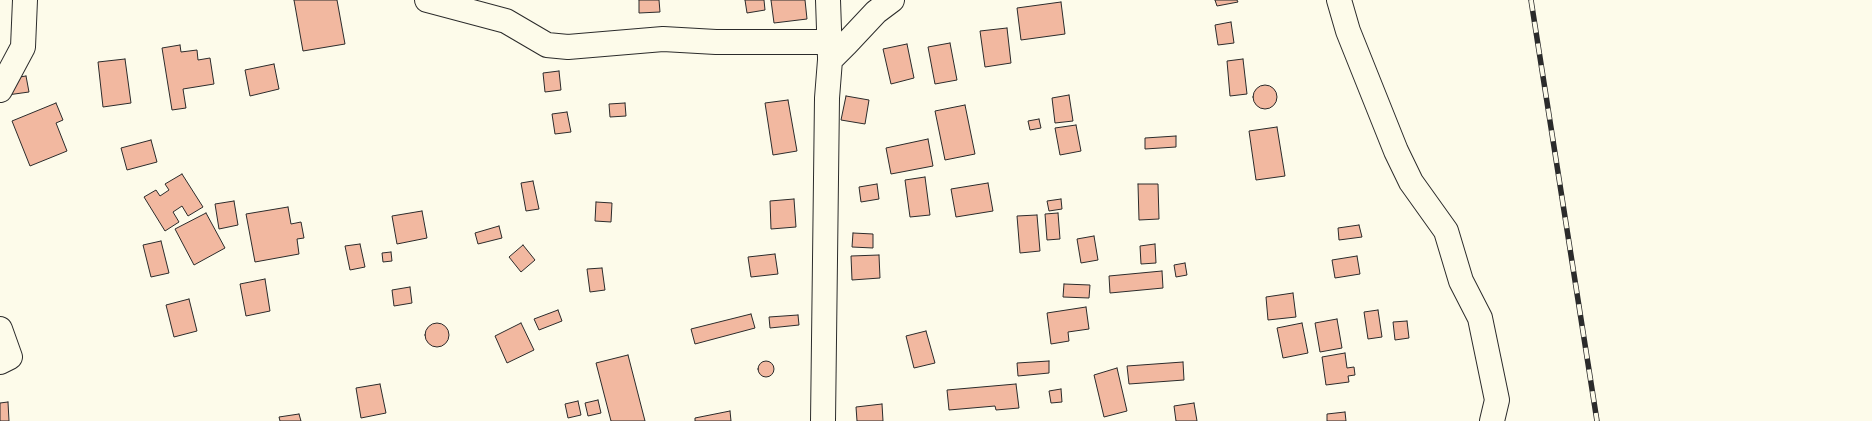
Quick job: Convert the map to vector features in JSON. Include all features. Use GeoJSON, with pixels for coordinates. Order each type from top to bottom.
{"type":"FeatureCollection","features":[{"type":"Feature","properties":{"kind":"street"},"geometry":{"type":"LineString","coordinates":[[0,90],[23,47],[25,0]]}},
{"type":"Feature","properties":{"kind":"street"},"geometry":{"type":"LineString","coordinates":[[427,0],[506,21],[547,45],[568,47],[663,39],[830,51],[846,44],[876,12],[892,0]]}},
{"type":"Feature","properties":{"kind":"street"},"geometry":{"type":"LineString","coordinates":[[823,421],[827,98],[830,51],[828,0]]}},
{"type":"Feature","properties":{"kind":"street"},"geometry":{"type":"LineString","coordinates":[[1339,0],[1348,31],[1396,151],[1411,182],[1446,231],[1461,281],[1480,318],[1497,400],[1492,421]]}},
{"type":"Feature","properties":{"kind":"street"},"geometry":{"type":"LineString","coordinates":[[0,329],[10,357],[0,362]]}},
{"type":"Feature","properties":{"kind":"building"},"geometry":{"type":"Polygon","coordinates":[[[294,0],[337,0],[345,44],[303,51],[294,0]]]}},
{"type":"Feature","properties":{"kind":"building"},"geometry":{"type":"Polygon","coordinates":[[[639,0],[659,0],[660,12],[639,13],[639,0]]]}},
{"type":"Feature","properties":{"kind":"building"},"geometry":{"type":"Polygon","coordinates":[[[745,0],[764,0],[765,10],[747,13],[745,0]]]}},
{"type":"Feature","properties":{"kind":"building"},"geometry":{"type":"Polygon","coordinates":[[[771,0],[805,0],[807,19],[774,23],[771,0]]]}},
{"type":"Feature","properties":{"kind":"building"},"geometry":{"type":"Polygon","coordinates":[[[1215,0],[1237,0],[1238,2],[1217,6],[1215,0]]]}},
{"type":"Feature","properties":{"kind":"building"},"geometry":{"type":"Polygon","coordinates":[[[1061,2],[1065,34],[1021,40],[1017,8],[1061,2]]]}},
{"type":"Feature","properties":{"kind":"building"},"geometry":{"type":"Polygon","coordinates":[[[1231,22],[1234,43],[1218,45],[1215,25],[1231,22]]]}},
{"type":"Feature","properties":{"kind":"building"},"geometry":{"type":"Polygon","coordinates":[[[1007,28],[1011,63],[985,67],[980,31],[1007,28]]]}},
{"type":"Feature","properties":{"kind":"building"},"geometry":{"type":"Polygon","coordinates":[[[950,43],[957,80],[935,84],[928,47],[950,43]]]}},
{"type":"Feature","properties":{"kind":"building"},"geometry":{"type":"Polygon","coordinates":[[[907,44],[914,78],[891,84],[883,49],[907,44]]]}},
{"type":"Feature","properties":{"kind":"building"},"geometry":{"type":"Polygon","coordinates":[[[180,45],[181,52],[197,50],[198,60],[210,58],[214,84],[183,89],[186,108],[172,110],[162,48],[180,45]]]}},
{"type":"Feature","properties":{"kind":"building"},"geometry":{"type":"Polygon","coordinates":[[[125,59],[131,103],[103,107],[98,62],[125,59]]]}},
{"type":"Feature","properties":{"kind":"building"},"geometry":{"type":"Polygon","coordinates":[[[1243,59],[1247,94],[1230,96],[1227,61],[1243,59]]]}},
{"type":"Feature","properties":{"kind":"building"},"geometry":{"type":"Polygon","coordinates":[[[274,64],[279,89],[250,96],[245,70],[274,64]]]}},
{"type":"Feature","properties":{"kind":"building"},"geometry":{"type":"Polygon","coordinates":[[[559,71],[561,90],[545,92],[543,73],[559,71]]]}},
{"type":"Feature","properties":{"kind":"building"},"geometry":{"type":"Polygon","coordinates":[[[26,76],[29,92],[0,96],[0,80],[26,76]]]}},
{"type":"Feature","properties":{"kind":"building"},"geometry":{"type":"Polygon","coordinates":[[[1265,85],[1273,89],[1277,97],[1273,105],[1265,109],[1257,105],[1253,97],[1257,89],[1265,85]]]}},
{"type":"Feature","properties":{"kind":"building"},"geometry":{"type":"Polygon","coordinates":[[[1069,95],[1073,121],[1055,123],[1052,98],[1069,95]]]}},
{"type":"Feature","properties":{"kind":"building"},"geometry":{"type":"Polygon","coordinates":[[[846,96],[869,100],[865,124],[841,120],[846,96]]]}},
{"type":"Feature","properties":{"kind":"building"},"geometry":{"type":"Polygon","coordinates":[[[788,100],[797,151],[773,155],[765,103],[788,100]]]}},
{"type":"Feature","properties":{"kind":"building"},"geometry":{"type":"Polygon","coordinates":[[[56,103],[63,120],[56,123],[67,151],[30,166],[12,121],[56,103]]]}},
{"type":"Feature","properties":{"kind":"building"},"geometry":{"type":"Polygon","coordinates":[[[625,103],[626,116],[610,117],[609,104],[625,103]]]}},
{"type":"Feature","properties":{"kind":"building"},"geometry":{"type":"Polygon","coordinates":[[[965,105],[975,154],[945,160],[935,111],[965,105]]]}},
{"type":"Feature","properties":{"kind":"building"},"geometry":{"type":"Polygon","coordinates":[[[567,112],[571,132],[555,134],[552,114],[567,112]]]}},
{"type":"Feature","properties":{"kind":"building"},"geometry":{"type":"Polygon","coordinates":[[[1039,119],[1041,128],[1030,130],[1028,121],[1039,119]]]}},
{"type":"Feature","properties":{"kind":"building"},"geometry":{"type":"Polygon","coordinates":[[[1076,125],[1081,151],[1060,155],[1055,128],[1076,125]]]}},
{"type":"Feature","properties":{"kind":"building"},"geometry":{"type":"Polygon","coordinates":[[[1277,127],[1285,176],[1256,180],[1249,131],[1277,127]]]}},
{"type":"Feature","properties":{"kind":"building"},"geometry":{"type":"Polygon","coordinates":[[[1176,136],[1176,147],[1145,149],[1145,138],[1176,136]]]}},
{"type":"Feature","properties":{"kind":"building"},"geometry":{"type":"Polygon","coordinates":[[[928,139],[933,166],[891,174],[886,148],[928,139]]]}},
{"type":"Feature","properties":{"kind":"building"},"geometry":{"type":"Polygon","coordinates":[[[151,140],[157,162],[127,170],[121,148],[151,140]]]}},
{"type":"Feature","properties":{"kind":"building"},"geometry":{"type":"Polygon","coordinates":[[[182,174],[203,207],[188,216],[182,206],[173,212],[179,222],[165,231],[144,197],[156,190],[160,196],[169,190],[165,184],[182,174]]]}},
{"type":"Feature","properties":{"kind":"building"},"geometry":{"type":"Polygon","coordinates":[[[925,177],[930,215],[910,217],[905,180],[925,177]]]}},
{"type":"Feature","properties":{"kind":"building"},"geometry":{"type":"Polygon","coordinates":[[[533,181],[539,209],[526,211],[521,183],[533,181]]]}},
{"type":"Feature","properties":{"kind":"building"},"geometry":{"type":"Polygon","coordinates":[[[988,183],[993,211],[956,217],[951,189],[988,183]]]}},
{"type":"Feature","properties":{"kind":"building"},"geometry":{"type":"Polygon","coordinates":[[[877,184],[879,199],[861,202],[859,187],[877,184]]]}},
{"type":"Feature","properties":{"kind":"building"},"geometry":{"type":"Polygon","coordinates":[[[1138,184],[1158,184],[1159,219],[1139,220],[1138,184]]]}},
{"type":"Feature","properties":{"kind":"building"},"geometry":{"type":"Polygon","coordinates":[[[794,199],[796,227],[771,229],[770,201],[794,199]]]}},
{"type":"Feature","properties":{"kind":"building"},"geometry":{"type":"Polygon","coordinates":[[[1061,199],[1062,209],[1049,211],[1047,201],[1061,199]]]}},
{"type":"Feature","properties":{"kind":"building"},"geometry":{"type":"Polygon","coordinates":[[[234,201],[238,225],[219,229],[215,204],[234,201]]]}},
{"type":"Feature","properties":{"kind":"building"},"geometry":{"type":"Polygon","coordinates":[[[596,202],[612,203],[611,222],[595,221],[596,202]]]}},
{"type":"Feature","properties":{"kind":"building"},"geometry":{"type":"Polygon","coordinates":[[[288,207],[291,224],[301,222],[304,238],[297,239],[299,254],[255,262],[246,214],[288,207]]]}},
{"type":"Feature","properties":{"kind":"building"},"geometry":{"type":"Polygon","coordinates":[[[422,211],[427,238],[397,244],[392,216],[422,211]]]}},
{"type":"Feature","properties":{"kind":"building"},"geometry":{"type":"Polygon","coordinates":[[[206,213],[225,248],[194,265],[175,229],[206,213]]]}},
{"type":"Feature","properties":{"kind":"building"},"geometry":{"type":"Polygon","coordinates":[[[1058,213],[1060,239],[1047,240],[1045,214],[1058,213]]]}},
{"type":"Feature","properties":{"kind":"building"},"geometry":{"type":"Polygon","coordinates":[[[1037,215],[1040,251],[1020,253],[1017,216],[1037,215]]]}},
{"type":"Feature","properties":{"kind":"building"},"geometry":{"type":"Polygon","coordinates":[[[1359,225],[1362,237],[1339,240],[1338,228],[1359,225]]]}},
{"type":"Feature","properties":{"kind":"building"},"geometry":{"type":"Polygon","coordinates":[[[499,226],[502,238],[478,244],[475,233],[499,226]]]}},
{"type":"Feature","properties":{"kind":"building"},"geometry":{"type":"Polygon","coordinates":[[[853,233],[873,234],[873,248],[852,247],[853,233]]]}},
{"type":"Feature","properties":{"kind":"building"},"geometry":{"type":"Polygon","coordinates":[[[1094,236],[1098,260],[1081,263],[1077,239],[1094,236]]]}},
{"type":"Feature","properties":{"kind":"building"},"geometry":{"type":"Polygon","coordinates":[[[161,241],[169,273],[151,277],[143,245],[161,241]]]}},
{"type":"Feature","properties":{"kind":"building"},"geometry":{"type":"Polygon","coordinates":[[[360,244],[365,267],[350,270],[345,246],[360,244]]]}},
{"type":"Feature","properties":{"kind":"building"},"geometry":{"type":"Polygon","coordinates":[[[1155,244],[1156,263],[1141,264],[1140,246],[1155,244]]]}},
{"type":"Feature","properties":{"kind":"building"},"geometry":{"type":"Polygon","coordinates":[[[523,245],[535,260],[521,272],[509,257],[523,245]]]}},
{"type":"Feature","properties":{"kind":"building"},"geometry":{"type":"Polygon","coordinates":[[[391,252],[392,261],[383,262],[382,253],[391,252]]]}},
{"type":"Feature","properties":{"kind":"building"},"geometry":{"type":"Polygon","coordinates":[[[775,254],[778,274],[751,277],[748,257],[775,254]]]}},
{"type":"Feature","properties":{"kind":"building"},"geometry":{"type":"Polygon","coordinates":[[[879,255],[880,278],[852,280],[851,256],[879,255]]]}},
{"type":"Feature","properties":{"kind":"building"},"geometry":{"type":"Polygon","coordinates":[[[1357,256],[1360,274],[1335,278],[1332,260],[1357,256]]]}},
{"type":"Feature","properties":{"kind":"building"},"geometry":{"type":"Polygon","coordinates":[[[1185,263],[1187,275],[1176,277],[1174,265],[1185,263]]]}},
{"type":"Feature","properties":{"kind":"building"},"geometry":{"type":"Polygon","coordinates":[[[602,268],[605,290],[590,292],[587,269],[602,268]]]}},
{"type":"Feature","properties":{"kind":"building"},"geometry":{"type":"Polygon","coordinates":[[[1162,271],[1163,288],[1110,293],[1109,276],[1162,271]]]}},
{"type":"Feature","properties":{"kind":"building"},"geometry":{"type":"Polygon","coordinates":[[[265,279],[270,311],[246,316],[240,284],[265,279]]]}},
{"type":"Feature","properties":{"kind":"building"},"geometry":{"type":"Polygon","coordinates":[[[1064,284],[1090,285],[1089,298],[1063,297],[1064,284]]]}},
{"type":"Feature","properties":{"kind":"building"},"geometry":{"type":"Polygon","coordinates":[[[410,287],[412,303],[394,306],[392,290],[410,287]]]}},
{"type":"Feature","properties":{"kind":"building"},"geometry":{"type":"Polygon","coordinates":[[[1293,293],[1296,317],[1268,320],[1266,297],[1293,293]]]}},
{"type":"Feature","properties":{"kind":"building"},"geometry":{"type":"Polygon","coordinates":[[[189,299],[197,331],[174,337],[166,305],[189,299]]]}},
{"type":"Feature","properties":{"kind":"building"},"geometry":{"type":"Polygon","coordinates":[[[1086,307],[1089,329],[1068,332],[1069,341],[1051,344],[1047,313],[1086,307]]]}},
{"type":"Feature","properties":{"kind":"building"},"geometry":{"type":"Polygon","coordinates":[[[558,310],[562,321],[539,330],[534,319],[558,310]]]}},
{"type":"Feature","properties":{"kind":"building"},"geometry":{"type":"Polygon","coordinates":[[[1378,310],[1382,337],[1368,339],[1364,312],[1378,310]]]}},
{"type":"Feature","properties":{"kind":"building"},"geometry":{"type":"Polygon","coordinates":[[[751,314],[755,328],[695,344],[691,329],[751,314]]]}},
{"type":"Feature","properties":{"kind":"building"},"geometry":{"type":"Polygon","coordinates":[[[798,315],[799,325],[770,328],[769,317],[798,315]]]}},
{"type":"Feature","properties":{"kind":"building"},"geometry":{"type":"Polygon","coordinates":[[[1337,319],[1342,348],[1320,352],[1315,323],[1337,319]]]}},
{"type":"Feature","properties":{"kind":"building"},"geometry":{"type":"Polygon","coordinates":[[[1407,321],[1409,338],[1395,340],[1393,322],[1407,321]]]}},
{"type":"Feature","properties":{"kind":"building"},"geometry":{"type":"Polygon","coordinates":[[[437,323],[446,326],[449,335],[446,344],[437,347],[428,344],[425,335],[428,326],[437,323]]]}},
{"type":"Feature","properties":{"kind":"building"},"geometry":{"type":"Polygon","coordinates":[[[521,323],[534,350],[507,363],[495,336],[521,323]]]}},
{"type":"Feature","properties":{"kind":"building"},"geometry":{"type":"Polygon","coordinates":[[[1302,323],[1308,353],[1283,358],[1277,328],[1302,323]]]}},
{"type":"Feature","properties":{"kind":"building"},"geometry":{"type":"Polygon","coordinates":[[[926,331],[935,363],[914,368],[906,336],[926,331]]]}},
{"type":"Feature","properties":{"kind":"building"},"geometry":{"type":"Polygon","coordinates":[[[1345,353],[1347,368],[1354,367],[1355,375],[1348,376],[1349,382],[1326,385],[1322,357],[1345,353]]]}},
{"type":"Feature","properties":{"kind":"building"},"geometry":{"type":"Polygon","coordinates":[[[628,355],[645,421],[611,421],[596,363],[628,355]]]}},
{"type":"Feature","properties":{"kind":"building"},"geometry":{"type":"Polygon","coordinates":[[[763,361],[769,361],[774,366],[772,375],[763,377],[758,372],[758,366],[763,361]]]}},
{"type":"Feature","properties":{"kind":"building"},"geometry":{"type":"Polygon","coordinates":[[[1049,361],[1049,373],[1018,376],[1017,363],[1049,361]]]}},
{"type":"Feature","properties":{"kind":"building"},"geometry":{"type":"Polygon","coordinates":[[[1183,362],[1184,380],[1129,384],[1127,366],[1183,362]]]}},
{"type":"Feature","properties":{"kind":"building"},"geometry":{"type":"Polygon","coordinates":[[[1117,368],[1127,411],[1104,417],[1094,375],[1117,368]]]}},
{"type":"Feature","properties":{"kind":"building"},"geometry":{"type":"Polygon","coordinates":[[[380,384],[386,413],[361,418],[356,388],[380,384]]]}},
{"type":"Feature","properties":{"kind":"building"},"geometry":{"type":"Polygon","coordinates":[[[1016,384],[1019,408],[996,410],[995,406],[949,410],[947,390],[1016,384]]]}},
{"type":"Feature","properties":{"kind":"building"},"geometry":{"type":"Polygon","coordinates":[[[1061,389],[1062,402],[1051,403],[1049,391],[1061,389]]]}},
{"type":"Feature","properties":{"kind":"building"},"geometry":{"type":"Polygon","coordinates":[[[598,400],[601,413],[588,416],[585,403],[598,400]]]}},
{"type":"Feature","properties":{"kind":"building"},"geometry":{"type":"Polygon","coordinates":[[[578,401],[581,415],[568,418],[565,404],[578,401]]]}},
{"type":"Feature","properties":{"kind":"building"},"geometry":{"type":"Polygon","coordinates":[[[8,402],[9,421],[0,421],[0,403],[8,402]]]}},
{"type":"Feature","properties":{"kind":"building"},"geometry":{"type":"Polygon","coordinates":[[[1194,403],[1197,421],[1176,421],[1174,406],[1194,403]]]}},
{"type":"Feature","properties":{"kind":"building"},"geometry":{"type":"Polygon","coordinates":[[[882,404],[883,421],[857,421],[856,407],[882,404]]]}},
{"type":"Feature","properties":{"kind":"building"},"geometry":{"type":"Polygon","coordinates":[[[730,411],[731,421],[695,421],[695,418],[730,411]]]}},
{"type":"Feature","properties":{"kind":"building"},"geometry":{"type":"Polygon","coordinates":[[[1345,412],[1346,421],[1327,421],[1327,414],[1345,412]]]}},
{"type":"Feature","properties":{"kind":"building"},"geometry":{"type":"Polygon","coordinates":[[[299,414],[301,421],[280,421],[279,417],[299,414]]]}},
{"type":"Feature","properties":{"kind":"railway"},"geometry":{"type":"LineString","coordinates":[[1531,0],[1597,421]]}}]}
